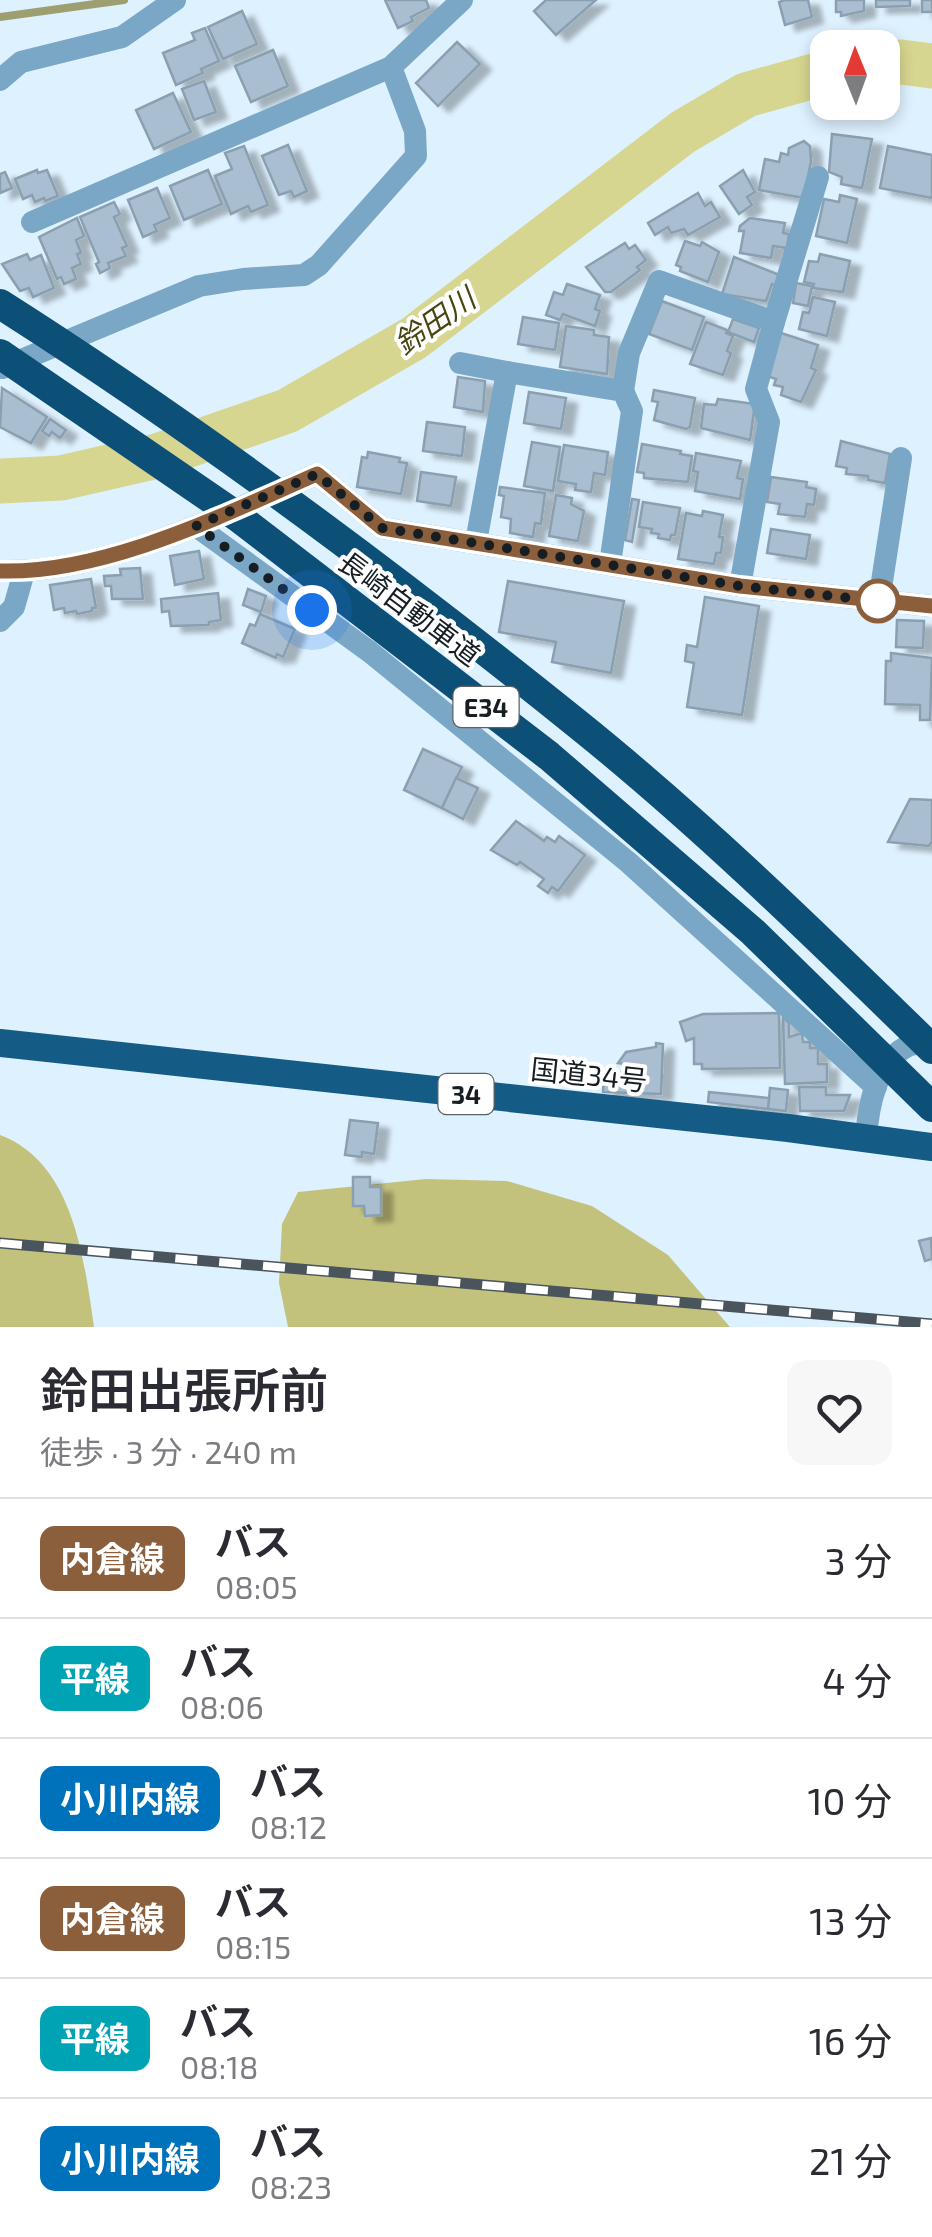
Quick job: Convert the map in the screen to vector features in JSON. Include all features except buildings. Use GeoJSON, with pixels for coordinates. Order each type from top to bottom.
{"type":"FeatureCollection","features":[{"type":"Feature","properties":{"kind":"highway","name":"長崎自動車道"},"geometry":{"type":"LineString","coordinates":[[0,304],[276,492],[577,723],[778,899],[932,1049]]}},
{"type":"Feature","properties":{"kind":"highway","name":"長崎自動車道"},"geometry":{"type":"LineString","coordinates":[[0,354],[238,517],[550,756],[753,932],[932,1107]]}},
{"type":"Feature","properties":{"kind":"highway","name":"国道34号"},"geometry":{"type":"LineString","coordinates":[[0,1044],[932,1147]]}},
{"type":"Feature","properties":{"kind":"street"},"geometry":{"type":"LineString","coordinates":[[0,80],[21,62],[122,38],[174,0]]}},
{"type":"Feature","properties":{"kind":"street"},"geometry":{"type":"LineString","coordinates":[[32,222],[391,67],[462,0]]}},
{"type":"Feature","properties":{"kind":"street"},"geometry":{"type":"LineString","coordinates":[[0,368],[199,286],[243,278],[304,275],[319,265],[416,156],[415,131],[391,67]]}},
{"type":"Feature","properties":{"kind":"street"},"geometry":{"type":"LineString","coordinates":[[740,586],[769,422],[756,389],[818,178]]}},
{"type":"Feature","properties":{"kind":"street"},"geometry":{"type":"LineString","coordinates":[[610,564],[632,411],[622,390],[629,353],[658,280],[774,322]]}},
{"type":"Feature","properties":{"kind":"street"},"geometry":{"type":"LineString","coordinates":[[460,362],[622,390]]}},
{"type":"Feature","properties":{"kind":"street"},"geometry":{"type":"LineString","coordinates":[[476,542],[506,372]]}},
{"type":"Feature","properties":{"kind":"street"},"geometry":{"type":"LineString","coordinates":[[878,601],[901,458]]}},
{"type":"Feature","properties":{"kind":"street"},"geometry":{"type":"LineString","coordinates":[[0,571],[24,572],[165,540],[317,474],[382,528],[740,586],[932,606]]}},
{"type":"Feature","properties":{"kind":"street"},"geometry":{"type":"LineString","coordinates":[[196,526],[370,652],[613,850],[876,1087]]}},
{"type":"Feature","properties":{"kind":"street"},"geometry":{"type":"LineString","coordinates":[[0,622],[14,608],[24,572]]}},
{"type":"Feature","properties":{"kind":"street"},"geometry":{"type":"LineString","coordinates":[[866,1139],[868,1106],[892,1060],[908,1046],[932,1041]]}},
{"type":"Feature","properties":{"kind":"shaded area"},"geometry":{"type":"Polygon","coordinates":[[[0,1135],[25,1148],[60,1190],[86,1272],[94,1327],[0,1327],[0,1135]]]}},
{"type":"Feature","properties":{"kind":"shaded area"},"geometry":{"type":"Polygon","coordinates":[[[426,1179],[507,1181],[592,1206],[668,1255],[730,1327],[288,1327],[279,1283],[282,1224],[298,1192],[426,1179]]]}},
{"type":"Feature","properties":{"kind":"waterway"},"geometry":{"type":"LineString","coordinates":[[0,17],[124,0]]}},
{"type":"Feature","properties":{"kind":"waterway","name":"鈴田川"},"geometry":{"type":"LineString","coordinates":[[900,62],[932,66]]}},
{"type":"Feature","properties":{"kind":"waterway","name":"鈴田川"},"geometry":{"type":"LineString","coordinates":[[0,481],[61,478],[157,456],[287,411],[414,338],[683,132],[746,95],[810,77]]}},
{"type":"Feature","properties":{"kind":"railway"},"geometry":{"type":"LineString","coordinates":[[0,1243],[932,1324]]}},
{"type":"Feature","properties":{"kind":"bus line","name":"内倉線"},"geometry":{"type":"LineString","coordinates":[[0,571],[24,572],[165,540],[317,474],[382,528],[740,586],[932,606]]}},
{"type":"Feature","properties":{"kind":"route"},"geometry":{"type":"LineString","coordinates":[[312,610],[196,526],[317,474],[382,528],[740,586],[878,601]]}}]}
